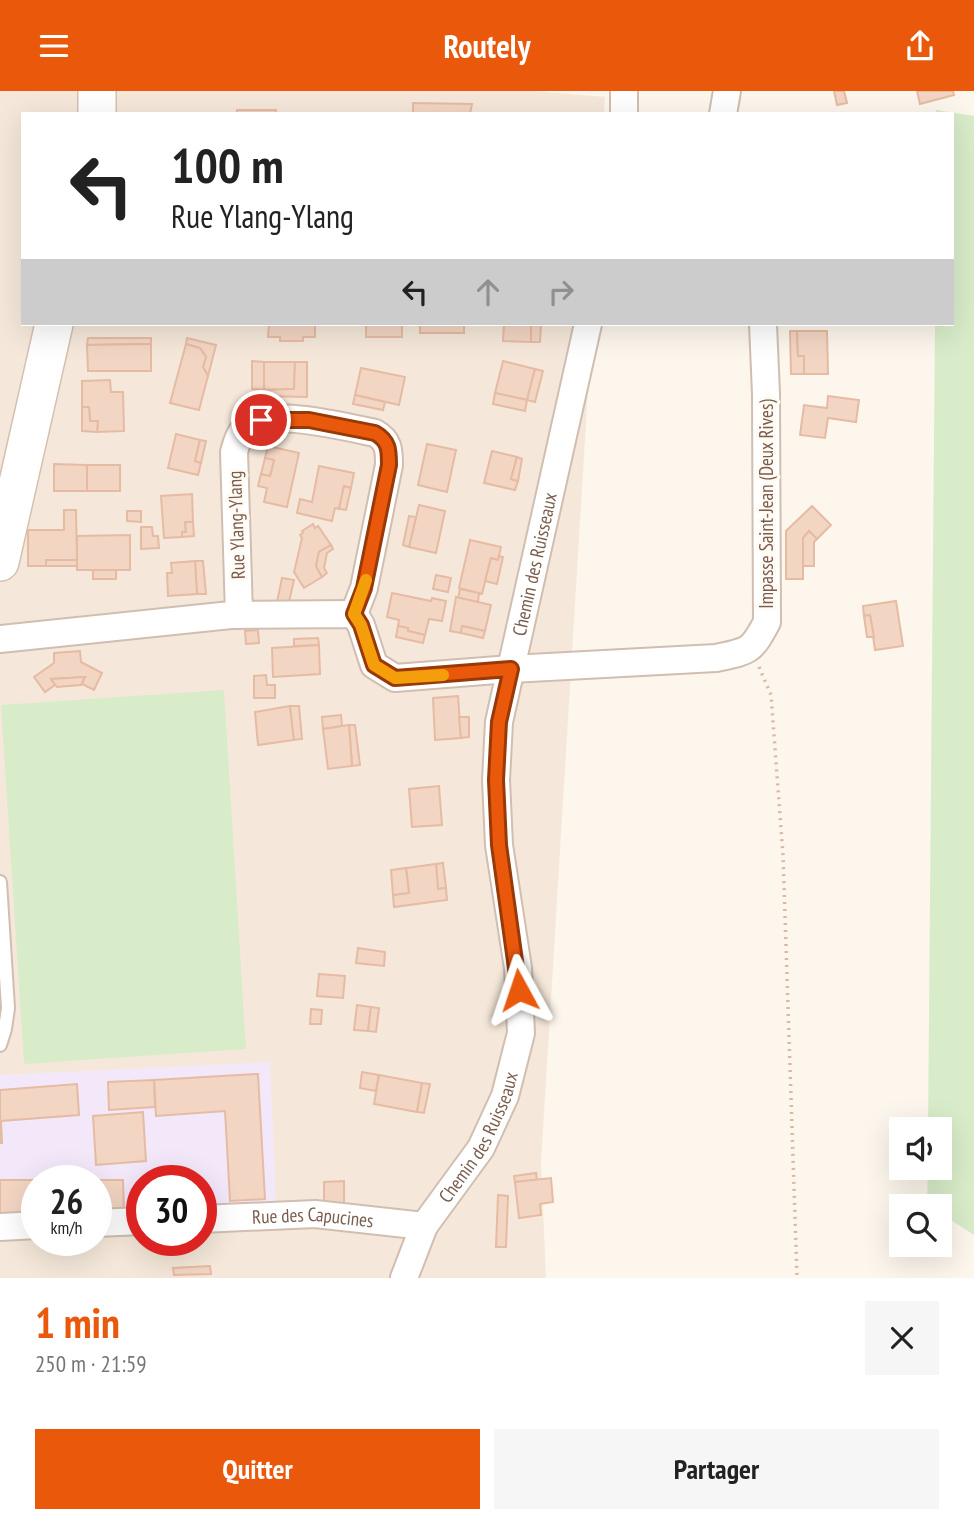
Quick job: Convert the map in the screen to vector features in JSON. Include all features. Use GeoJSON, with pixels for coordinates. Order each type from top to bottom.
{"type":"FeatureCollection","features":[{"type":"Feature","properties":{"kind":"street"},"geometry":{"type":"LineString","coordinates":[[97,91],[97,112]]}},
{"type":"Feature","properties":{"kind":"street"},"geometry":{"type":"LineString","coordinates":[[624,91],[624,112]]}},
{"type":"Feature","properties":{"kind":"street"},"geometry":{"type":"LineString","coordinates":[[723,112],[727,91]]}},
{"type":"Feature","properties":{"kind":"street"},"geometry":{"type":"LineString","coordinates":[[0,562],[54,326]]}},
{"type":"Feature","properties":{"kind":"street","name":"Chemin des Ruisseaux"},"geometry":{"type":"LineString","coordinates":[[404,1278],[424,1226],[481,1148],[505,1096],[521,1033],[518,968],[499,845],[496,780],[499,722],[588,326]]}},
{"type":"Feature","properties":{"kind":"street","name":"Impasse Saint-Jean (Deux Rives)"},"geometry":{"type":"LineString","coordinates":[[746,651],[758,639],[767,622],[766,394],[762,326]]}},
{"type":"Feature","properties":{"kind":"street","name":"Rue Ylang-Ylang"},"geometry":{"type":"LineString","coordinates":[[239,614],[234,452],[238,437],[249,425],[261,420],[309,420],[375,433],[382,437],[389,447],[389,465],[364,588],[354,614]]}},
{"type":"Feature","properties":{"kind":"street"},"geometry":{"type":"LineString","coordinates":[[0,639],[239,614],[354,614],[361,625],[374,665],[395,678],[716,658],[746,651]]}},
{"type":"Feature","properties":{"kind":"street","name":"Rue des Capucines"},"geometry":{"type":"LineString","coordinates":[[217,1218],[315,1214],[424,1226]]}},
{"type":"Feature","properties":{"kind":"street"},"geometry":{"type":"LineString","coordinates":[[0,1227],[21,1226]]}},
{"type":"Feature","properties":{"kind":"lane"},"geometry":{"type":"LineString","coordinates":[[0,882],[8,1009],[0,1045]]}},
{"type":"Feature","properties":{"kind":"path"},"geometry":{"type":"LineString","coordinates":[[746,651],[759,665],[771,695],[783,855],[797,1278]]}},
{"type":"Feature","properties":{"kind":"shaded area"},"geometry":{"type":"Polygon","coordinates":[[[0,91],[534,91],[605,97],[604,112],[21,112],[21,326],[592,326],[541,1163],[546,1278],[0,1278],[0,91]]]}},
{"type":"Feature","properties":{"kind":"shaded area"},"geometry":{"type":"Polygon","coordinates":[[[270,1062],[276,1201],[217,1204],[217,1165],[126,1165],[126,1209],[112,1210],[112,1165],[21,1165],[21,1197],[0,1217],[0,1075],[270,1062]]]}},
{"type":"Feature","properties":{"kind":"green space"},"geometry":{"type":"Polygon","coordinates":[[[954,113],[974,116],[974,1235],[952,1221],[952,1194],[927,1194],[928,1180],[952,1180],[952,1117],[928,1117],[935,326],[954,326],[954,113]]]}},
{"type":"Feature","properties":{"kind":"green space"},"geometry":{"type":"Polygon","coordinates":[[[224,690],[246,1049],[24,1064],[1,705],[224,690]]]}},
{"type":"Feature","properties":{"kind":"building"},"geometry":{"type":"Polygon","coordinates":[[[834,91],[844,91],[847,103],[837,105],[834,91]]]}},
{"type":"Feature","properties":{"kind":"building"},"geometry":{"type":"Polygon","coordinates":[[[917,91],[953,91],[954,95],[920,104],[917,91]]]}},
{"type":"Feature","properties":{"kind":"building"},"geometry":{"type":"Polygon","coordinates":[[[413,103],[472,104],[470,112],[413,112],[413,103]]]}},
{"type":"Feature","properties":{"kind":"building"},"geometry":{"type":"Polygon","coordinates":[[[237,110],[276,110],[276,112],[237,110]]]}},
{"type":"Feature","properties":{"kind":"building"},"geometry":{"type":"Polygon","coordinates":[[[269,326],[315,326],[315,337],[303,337],[303,341],[280,341],[280,337],[268,337],[269,326]]]}},
{"type":"Feature","properties":{"kind":"building"},"geometry":{"type":"Polygon","coordinates":[[[366,326],[402,326],[402,337],[366,337],[366,326]]]}},
{"type":"Feature","properties":{"kind":"building"},"geometry":{"type":"Polygon","coordinates":[[[420,326],[464,326],[464,333],[420,333],[420,326]]]}},
{"type":"Feature","properties":{"kind":"building"},"geometry":{"type":"Polygon","coordinates":[[[504,326],[531,326],[531,342],[503,341],[504,326]]]}},
{"type":"Feature","properties":{"kind":"building"},"geometry":{"type":"Polygon","coordinates":[[[531,326],[541,326],[540,342],[531,342],[531,326]]]}},
{"type":"Feature","properties":{"kind":"building"},"geometry":{"type":"Polygon","coordinates":[[[790,331],[797,331],[798,356],[804,356],[804,374],[791,374],[790,331]]]}},
{"type":"Feature","properties":{"kind":"building"},"geometry":{"type":"Polygon","coordinates":[[[797,331],[827,331],[828,374],[804,374],[804,356],[798,356],[797,331]]]}},
{"type":"Feature","properties":{"kind":"building"},"geometry":{"type":"Polygon","coordinates":[[[88,338],[151,338],[151,344],[87,345],[88,338]]]}},
{"type":"Feature","properties":{"kind":"building"},"geometry":{"type":"Polygon","coordinates":[[[187,338],[216,345],[208,376],[203,367],[206,357],[200,348],[186,344],[187,338]]]}},
{"type":"Feature","properties":{"kind":"building"},"geometry":{"type":"Polygon","coordinates":[[[151,344],[151,371],[88,371],[87,345],[151,344]]]}},
{"type":"Feature","properties":{"kind":"building"},"geometry":{"type":"Polygon","coordinates":[[[186,344],[200,348],[206,357],[203,367],[208,376],[199,410],[170,403],[186,344]]]}},
{"type":"Feature","properties":{"kind":"building"},"geometry":{"type":"Polygon","coordinates":[[[252,361],[264,362],[264,390],[252,389],[252,361]]]}},
{"type":"Feature","properties":{"kind":"building"},"geometry":{"type":"Polygon","coordinates":[[[503,361],[535,369],[527,400],[495,393],[503,361]]]}},
{"type":"Feature","properties":{"kind":"building"},"geometry":{"type":"Polygon","coordinates":[[[264,362],[295,362],[294,389],[264,390],[264,362]]]}},
{"type":"Feature","properties":{"kind":"building"},"geometry":{"type":"Polygon","coordinates":[[[295,362],[307,362],[307,397],[263,396],[264,390],[294,389],[295,362]]]}},
{"type":"Feature","properties":{"kind":"building"},"geometry":{"type":"Polygon","coordinates":[[[361,368],[405,377],[399,405],[355,395],[361,368]]]}},
{"type":"Feature","properties":{"kind":"building"},"geometry":{"type":"Polygon","coordinates":[[[535,369],[543,371],[535,402],[527,400],[535,369]]]}},
{"type":"Feature","properties":{"kind":"building"},"geometry":{"type":"Polygon","coordinates":[[[110,380],[111,392],[123,392],[124,431],[97,432],[98,421],[90,421],[89,407],[82,407],[82,381],[110,380]]]}},
{"type":"Feature","properties":{"kind":"building"},"geometry":{"type":"Polygon","coordinates":[[[495,393],[527,400],[525,411],[493,404],[495,393]]]}},
{"type":"Feature","properties":{"kind":"building"},"geometry":{"type":"Polygon","coordinates":[[[355,395],[385,402],[383,410],[353,404],[355,395]]]}},
{"type":"Feature","properties":{"kind":"building"},"geometry":{"type":"Polygon","coordinates":[[[828,396],[859,400],[856,422],[828,418],[825,438],[800,435],[804,405],[827,408],[828,396]]]}},
{"type":"Feature","properties":{"kind":"building"},"geometry":{"type":"Polygon","coordinates":[[[82,407],[89,407],[90,421],[98,421],[97,432],[82,431],[82,407]]]}},
{"type":"Feature","properties":{"kind":"building"},"geometry":{"type":"Polygon","coordinates":[[[176,434],[200,440],[195,461],[201,463],[198,475],[168,468],[176,434]]]}},
{"type":"Feature","properties":{"kind":"building"},"geometry":{"type":"Polygon","coordinates":[[[200,440],[206,441],[201,463],[195,461],[200,440]]]}},
{"type":"Feature","properties":{"kind":"building"},"geometry":{"type":"Polygon","coordinates":[[[427,444],[456,450],[447,492],[418,485],[427,444]]]}},
{"type":"Feature","properties":{"kind":"building"},"geometry":{"type":"Polygon","coordinates":[[[268,446],[299,453],[287,507],[264,502],[267,488],[258,486],[261,474],[270,476],[274,460],[265,458],[268,446]]]}},
{"type":"Feature","properties":{"kind":"building"},"geometry":{"type":"Polygon","coordinates":[[[492,451],[517,457],[511,479],[518,481],[515,490],[484,483],[492,451]]]}},
{"type":"Feature","properties":{"kind":"building"},"geometry":{"type":"Polygon","coordinates":[[[517,457],[522,459],[518,481],[511,479],[517,457]]]}},
{"type":"Feature","properties":{"kind":"building"},"geometry":{"type":"Polygon","coordinates":[[[265,458],[274,460],[270,476],[261,474],[265,458]]]}},
{"type":"Feature","properties":{"kind":"building"},"geometry":{"type":"Polygon","coordinates":[[[54,464],[87,465],[87,491],[54,491],[54,464]]]}},
{"type":"Feature","properties":{"kind":"building"},"geometry":{"type":"Polygon","coordinates":[[[87,465],[120,465],[120,491],[87,491],[87,465]]]}},
{"type":"Feature","properties":{"kind":"building"},"geometry":{"type":"Polygon","coordinates":[[[319,466],[354,473],[351,488],[344,486],[339,509],[335,508],[332,521],[297,513],[300,499],[312,502],[319,466]]]}},
{"type":"Feature","properties":{"kind":"building"},"geometry":{"type":"Polygon","coordinates":[[[344,486],[351,488],[346,510],[339,509],[344,486]]]}},
{"type":"Feature","properties":{"kind":"building"},"geometry":{"type":"Polygon","coordinates":[[[192,494],[193,522],[185,522],[186,532],[182,532],[182,537],[164,538],[161,496],[192,494]]]}},
{"type":"Feature","properties":{"kind":"building"},"geometry":{"type":"Polygon","coordinates":[[[419,505],[445,511],[436,553],[409,547],[419,505]]]}},
{"type":"Feature","properties":{"kind":"building"},"geometry":{"type":"Polygon","coordinates":[[[812,506],[831,525],[817,539],[809,531],[803,538],[803,579],[786,579],[786,531],[812,506]]]}},
{"type":"Feature","properties":{"kind":"building"},"geometry":{"type":"Polygon","coordinates":[[[64,510],[76,510],[77,560],[46,560],[46,566],[28,566],[28,530],[64,530],[64,510]]]}},
{"type":"Feature","properties":{"kind":"building"},"geometry":{"type":"Polygon","coordinates":[[[127,511],[141,511],[141,522],[127,521],[127,511]]]}},
{"type":"Feature","properties":{"kind":"building"},"geometry":{"type":"Polygon","coordinates":[[[409,516],[416,517],[409,547],[403,545],[409,516]]]}},
{"type":"Feature","properties":{"kind":"building"},"geometry":{"type":"Polygon","coordinates":[[[185,522],[193,522],[194,536],[182,537],[182,532],[186,532],[185,522]]]}},
{"type":"Feature","properties":{"kind":"building"},"geometry":{"type":"Polygon","coordinates":[[[313,524],[315,528],[318,526],[331,545],[319,552],[316,566],[322,577],[304,588],[294,572],[302,538],[300,535],[313,524]]]}},
{"type":"Feature","properties":{"kind":"building"},"geometry":{"type":"Polygon","coordinates":[[[141,527],[152,527],[153,536],[158,536],[159,548],[141,549],[141,527]]]}},
{"type":"Feature","properties":{"kind":"building"},"geometry":{"type":"Polygon","coordinates":[[[809,531],[817,539],[814,542],[814,566],[803,566],[803,538],[809,531]]]}},
{"type":"Feature","properties":{"kind":"building"},"geometry":{"type":"Polygon","coordinates":[[[130,535],[130,570],[77,570],[77,536],[130,535]]]}},
{"type":"Feature","properties":{"kind":"building"},"geometry":{"type":"Polygon","coordinates":[[[470,540],[501,547],[498,560],[491,558],[482,594],[459,588],[470,540]]]}},
{"type":"Feature","properties":{"kind":"building"},"geometry":{"type":"Polygon","coordinates":[[[331,545],[333,549],[327,553],[324,568],[327,573],[322,577],[316,566],[319,552],[331,545]]]}},
{"type":"Feature","properties":{"kind":"building"},"geometry":{"type":"Polygon","coordinates":[[[499,556],[503,557],[497,584],[485,581],[491,558],[498,560],[499,556]]]}},
{"type":"Feature","properties":{"kind":"building"},"geometry":{"type":"Polygon","coordinates":[[[46,560],[77,560],[77,566],[46,566],[46,560]]]}},
{"type":"Feature","properties":{"kind":"building"},"geometry":{"type":"Polygon","coordinates":[[[195,561],[203,561],[206,594],[197,594],[195,561]]]}},
{"type":"Feature","properties":{"kind":"building"},"geometry":{"type":"Polygon","coordinates":[[[195,561],[197,594],[168,596],[167,573],[172,573],[171,563],[195,561]]]}},
{"type":"Feature","properties":{"kind":"building"},"geometry":{"type":"Polygon","coordinates":[[[93,570],[116,570],[116,579],[93,579],[93,570]]]}},
{"type":"Feature","properties":{"kind":"building"},"geometry":{"type":"Polygon","coordinates":[[[436,575],[451,578],[448,592],[433,589],[436,575]]]}},
{"type":"Feature","properties":{"kind":"building"},"geometry":{"type":"Polygon","coordinates":[[[282,578],[294,580],[289,602],[277,602],[282,578]]]}},
{"type":"Feature","properties":{"kind":"building"},"geometry":{"type":"Polygon","coordinates":[[[460,589],[479,593],[478,602],[458,598],[460,589]]]}},
{"type":"Feature","properties":{"kind":"building"},"geometry":{"type":"Polygon","coordinates":[[[392,593],[431,601],[432,598],[446,601],[442,621],[429,619],[425,635],[398,626],[399,620],[387,617],[392,593]]]}},
{"type":"Feature","properties":{"kind":"building"},"geometry":{"type":"Polygon","coordinates":[[[456,597],[491,605],[485,631],[462,626],[461,633],[450,631],[456,597]]]}},
{"type":"Feature","properties":{"kind":"building"},"geometry":{"type":"Polygon","coordinates":[[[896,601],[903,646],[875,650],[870,615],[864,616],[863,606],[896,601]]]}},
{"type":"Feature","properties":{"kind":"building"},"geometry":{"type":"Polygon","coordinates":[[[870,615],[874,637],[867,637],[864,616],[870,615]]]}},
{"type":"Feature","properties":{"kind":"building"},"geometry":{"type":"Polygon","coordinates":[[[398,626],[425,635],[423,643],[396,637],[398,626]]]}},
{"type":"Feature","properties":{"kind":"building"},"geometry":{"type":"Polygon","coordinates":[[[462,626],[485,631],[483,638],[461,633],[462,626]]]}},
{"type":"Feature","properties":{"kind":"building"},"geometry":{"type":"Polygon","coordinates":[[[258,630],[259,643],[246,644],[245,631],[258,630]]]}},
{"type":"Feature","properties":{"kind":"building"},"geometry":{"type":"Polygon","coordinates":[[[318,638],[319,645],[294,646],[294,639],[318,638]]]}},
{"type":"Feature","properties":{"kind":"building"},"geometry":{"type":"Polygon","coordinates":[[[319,645],[320,674],[273,677],[272,648],[319,645]]]}},
{"type":"Feature","properties":{"kind":"building"},"geometry":{"type":"Polygon","coordinates":[[[80,651],[81,662],[102,673],[94,690],[82,684],[85,677],[51,679],[55,685],[45,692],[34,677],[54,663],[54,653],[80,651]]]}},
{"type":"Feature","properties":{"kind":"building"},"geometry":{"type":"Polygon","coordinates":[[[266,675],[267,685],[275,685],[275,698],[254,698],[254,676],[266,675]]]}},
{"type":"Feature","properties":{"kind":"building"},"geometry":{"type":"Polygon","coordinates":[[[85,677],[81,685],[57,687],[51,679],[85,677]]]}},
{"type":"Feature","properties":{"kind":"building"},"geometry":{"type":"Polygon","coordinates":[[[458,696],[461,738],[435,740],[433,698],[458,696]]]}},
{"type":"Feature","properties":{"kind":"building"},"geometry":{"type":"Polygon","coordinates":[[[290,706],[294,740],[258,745],[255,712],[290,706]]]}},
{"type":"Feature","properties":{"kind":"building"},"geometry":{"type":"Polygon","coordinates":[[[290,706],[299,706],[302,739],[294,740],[290,706]]]}},
{"type":"Feature","properties":{"kind":"building"},"geometry":{"type":"Polygon","coordinates":[[[341,715],[342,726],[323,729],[322,717],[341,715]]]}},
{"type":"Feature","properties":{"kind":"building"},"geometry":{"type":"Polygon","coordinates":[[[459,717],[469,717],[469,737],[461,738],[459,717]]]}},
{"type":"Feature","properties":{"kind":"building"},"geometry":{"type":"Polygon","coordinates":[[[349,725],[355,725],[360,765],[352,766],[349,725]]]}},
{"type":"Feature","properties":{"kind":"building"},"geometry":{"type":"Polygon","coordinates":[[[349,725],[352,766],[328,769],[323,729],[349,725]]]}},
{"type":"Feature","properties":{"kind":"building"},"geometry":{"type":"Polygon","coordinates":[[[439,786],[442,825],[412,827],[409,789],[439,786]]]}},
{"type":"Feature","properties":{"kind":"building"},"geometry":{"type":"Polygon","coordinates":[[[443,863],[446,888],[438,889],[436,864],[443,863]]]}},
{"type":"Feature","properties":{"kind":"building"},"geometry":{"type":"Polygon","coordinates":[[[436,864],[438,889],[446,888],[447,900],[394,907],[393,895],[409,893],[406,868],[436,864]]]}},
{"type":"Feature","properties":{"kind":"building"},"geometry":{"type":"Polygon","coordinates":[[[406,868],[409,893],[393,895],[391,870],[406,868]]]}},
{"type":"Feature","properties":{"kind":"building"},"geometry":{"type":"Polygon","coordinates":[[[358,948],[385,952],[384,966],[356,963],[358,948]]]}},
{"type":"Feature","properties":{"kind":"building"},"geometry":{"type":"Polygon","coordinates":[[[319,974],[345,976],[343,998],[317,996],[319,974]]]}},
{"type":"Feature","properties":{"kind":"building"},"geometry":{"type":"Polygon","coordinates":[[[357,1005],[371,1007],[368,1031],[354,1030],[357,1005]]]}},
{"type":"Feature","properties":{"kind":"building"},"geometry":{"type":"Polygon","coordinates":[[[371,1007],[379,1008],[376,1032],[368,1031],[371,1007]]]}},
{"type":"Feature","properties":{"kind":"building"},"geometry":{"type":"Polygon","coordinates":[[[311,1009],[322,1010],[321,1024],[310,1024],[311,1009]]]}},
{"type":"Feature","properties":{"kind":"building"},"geometry":{"type":"Polygon","coordinates":[[[362,1072],[379,1075],[376,1091],[360,1088],[362,1072]]]}},
{"type":"Feature","properties":{"kind":"building"},"geometry":{"type":"Polygon","coordinates":[[[258,1074],[265,1199],[230,1201],[225,1111],[156,1116],[154,1080],[258,1074]]]}},
{"type":"Feature","properties":{"kind":"building"},"geometry":{"type":"Polygon","coordinates":[[[379,1075],[422,1083],[417,1112],[374,1104],[379,1075]]]}},
{"type":"Feature","properties":{"kind":"building"},"geometry":{"type":"Polygon","coordinates":[[[154,1080],[155,1107],[109,1110],[108,1082],[154,1080]]]}},
{"type":"Feature","properties":{"kind":"building"},"geometry":{"type":"Polygon","coordinates":[[[422,1083],[430,1084],[424,1113],[417,1112],[422,1083]]]}},
{"type":"Feature","properties":{"kind":"building"},"geometry":{"type":"Polygon","coordinates":[[[77,1084],[79,1115],[1,1121],[0,1143],[0,1090],[77,1084]]]}},
{"type":"Feature","properties":{"kind":"building"},"geometry":{"type":"Polygon","coordinates":[[[143,1112],[146,1161],[96,1165],[93,1116],[143,1112]]]}},
{"type":"Feature","properties":{"kind":"building"},"geometry":{"type":"Polygon","coordinates":[[[536,1173],[537,1180],[515,1182],[514,1176],[536,1173]]]}},
{"type":"Feature","properties":{"kind":"building"},"geometry":{"type":"Polygon","coordinates":[[[551,1178],[553,1202],[540,1204],[541,1215],[519,1218],[515,1182],[551,1178]]]}},
{"type":"Feature","properties":{"kind":"building"},"geometry":{"type":"Polygon","coordinates":[[[0,1180],[21,1180],[21,1215],[0,1216],[0,1180]]]}},
{"type":"Feature","properties":{"kind":"building"},"geometry":{"type":"Polygon","coordinates":[[[112,1180],[123,1180],[124,1212],[112,1212],[112,1180]]]}},
{"type":"Feature","properties":{"kind":"building"},"geometry":{"type":"Polygon","coordinates":[[[344,1181],[344,1203],[324,1203],[324,1182],[344,1181]]]}},
{"type":"Feature","properties":{"kind":"building"},"geometry":{"type":"Polygon","coordinates":[[[498,1195],[508,1196],[506,1247],[496,1247],[498,1195]]]}},
{"type":"Feature","properties":{"kind":"building"},"geometry":{"type":"Polygon","coordinates":[[[210,1266],[211,1274],[174,1275],[173,1268],[210,1266]]]}},
{"type":"Feature","properties":{"kind":"slow traffic"},"geometry":{"type":"LineString","coordinates":[[366,580],[354,614],[361,625],[374,665],[395,678],[443,675]]}},
{"type":"Feature","properties":{"kind":"route"},"geometry":{"type":"LineString","coordinates":[[261,420],[309,420],[375,433],[382,437],[389,447],[389,465],[364,588],[354,614],[361,625],[374,665],[395,678],[511,669],[499,722],[496,780],[499,845],[519,990]]}}]}
